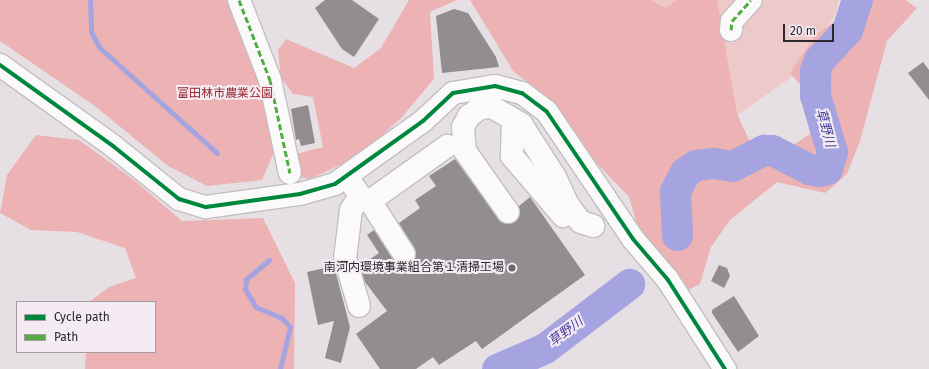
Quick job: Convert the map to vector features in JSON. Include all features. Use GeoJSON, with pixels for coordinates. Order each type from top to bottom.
{"type":"FeatureCollection","features":[{"type":"Feature","properties":{"kind":"street"},"geometry":{"type":"LineString","coordinates":[[239,0],[270,80],[290,173]]}},
{"type":"Feature","properties":{"kind":"street"},"geometry":{"type":"LineString","coordinates":[[731,30],[732,21],[750,0]]}},
{"type":"Feature","properties":{"kind":"street"},"geometry":{"type":"LineString","coordinates":[[0,65],[113,146],[179,199],[193,204],[222,206],[320,190],[347,176],[423,120],[453,93],[482,87],[507,88],[532,99],[547,112],[644,254],[668,280],[725,369]]}},
{"type":"Feature","properties":{"kind":"street"},"geometry":{"type":"LineString","coordinates":[[508,212],[465,151],[462,137],[469,116],[480,108],[492,107],[507,114],[513,120],[521,124],[556,177],[574,213],[581,222],[593,226],[615,212]]}},
{"type":"Feature","properties":{"kind":"street"},"geometry":{"type":"LineString","coordinates":[[359,306],[345,258],[351,210],[365,198],[447,146]]}},
{"type":"Feature","properties":{"kind":"street"},"geometry":{"type":"LineString","coordinates":[[347,176],[365,198],[404,254]]}},
{"type":"Feature","properties":{"kind":"shaded area"},"geometry":{"type":"Polygon","coordinates":[[[485,0],[839,0],[836,14],[790,78],[718,129],[485,0]]]}},
{"type":"Feature","properties":{"kind":"green space","name":"富田林市農業公園"},"geometry":{"type":"Polygon","coordinates":[[[0,0],[230,0],[266,99],[274,152],[262,180],[207,186],[168,166],[95,106],[0,41],[0,0]]]}},
{"type":"Feature","properties":{"kind":"green space"},"geometry":{"type":"Polygon","coordinates":[[[409,0],[457,0],[430,12],[434,79],[401,118],[359,156],[310,179],[300,177],[296,154],[323,147],[313,97],[293,94],[281,78],[278,50],[286,39],[354,68],[381,48],[409,0]]]}},
{"type":"Feature","properties":{"kind":"green space"},"geometry":{"type":"Polygon","coordinates":[[[470,0],[651,0],[666,8],[677,0],[717,0],[737,114],[750,142],[787,149],[810,134],[804,89],[790,73],[815,36],[863,0],[905,0],[917,8],[887,41],[860,141],[847,174],[825,193],[777,182],[730,220],[711,247],[700,284],[688,290],[668,262],[640,235],[629,197],[582,148],[549,99],[513,71],[470,0]]]}},
{"type":"Feature","properties":{"kind":"green space"},"geometry":{"type":"Polygon","coordinates":[[[36,135],[79,140],[134,180],[182,221],[263,218],[295,283],[294,369],[85,369],[86,353],[156,353],[156,301],[90,301],[109,287],[136,278],[125,248],[77,232],[31,230],[0,213],[7,175],[36,135]]]}},
{"type":"Feature","properties":{"kind":"building"},"geometry":{"type":"Polygon","coordinates":[[[325,0],[352,0],[379,19],[354,57],[342,49],[315,8],[325,0]]]}},
{"type":"Feature","properties":{"kind":"building"},"geometry":{"type":"Polygon","coordinates":[[[454,9],[468,13],[496,57],[499,67],[442,73],[436,16],[454,9]]]}},
{"type":"Feature","properties":{"kind":"building"},"geometry":{"type":"Polygon","coordinates":[[[923,62],[929,70],[929,100],[908,73],[923,62]]]}},
{"type":"Feature","properties":{"kind":"building"},"geometry":{"type":"Polygon","coordinates":[[[308,105],[315,143],[301,146],[299,139],[296,140],[291,109],[308,105]]]}},
{"type":"Feature","properties":{"kind":"building","name":"南河内環境事業組合第１清掃工場"},"geometry":{"type":"Polygon","coordinates":[[[455,159],[502,223],[515,222],[519,217],[519,206],[530,197],[585,275],[482,349],[476,341],[439,365],[433,357],[416,369],[380,369],[356,334],[387,311],[365,282],[360,266],[379,253],[367,235],[374,230],[394,261],[404,266],[411,264],[416,253],[399,223],[420,208],[415,200],[436,186],[429,176],[455,159]]]}},
{"type":"Feature","properties":{"kind":"building"},"geometry":{"type":"Polygon","coordinates":[[[719,265],[727,268],[730,276],[724,288],[711,281],[719,265]]]}},
{"type":"Feature","properties":{"kind":"building"},"geometry":{"type":"Polygon","coordinates":[[[334,266],[350,327],[341,363],[325,358],[334,321],[318,325],[307,272],[334,266]]]}},
{"type":"Feature","properties":{"kind":"building"},"geometry":{"type":"Polygon","coordinates":[[[734,296],[759,336],[738,352],[712,313],[712,310],[734,296]]]}},
{"type":"Feature","properties":{"kind":"waterway"},"geometry":{"type":"LineString","coordinates":[[90,0],[91,32],[100,48],[217,153]]}},
{"type":"Feature","properties":{"kind":"waterway","name":"草野川"},"geometry":{"type":"LineString","coordinates":[[677,235],[675,191],[685,172],[696,165],[713,163],[732,166],[764,150],[772,150],[809,169],[819,171],[827,169],[832,152],[815,95],[815,70],[819,60],[847,30],[857,0]]}},
{"type":"Feature","properties":{"kind":"waterway"},"geometry":{"type":"LineString","coordinates":[[269,260],[246,279],[245,289],[256,307],[282,318],[290,327],[280,369]]}},
{"type":"Feature","properties":{"kind":"waterway","name":"草野川"},"geometry":{"type":"LineString","coordinates":[[497,369],[545,348],[629,284]]}},
{"type":"Feature","properties":{"kind":"marked path"},"geometry":{"type":"LineString","coordinates":[[239,0],[270,80],[290,173]]}},
{"type":"Feature","properties":{"kind":"marked path"},"geometry":{"type":"LineString","coordinates":[[731,30],[732,21],[751,0]]}},
{"type":"Feature","properties":{"kind":"cycle path"},"geometry":{"type":"LineString","coordinates":[[0,65],[113,146],[179,199],[206,207],[300,194],[335,184],[423,121],[453,93],[495,86],[522,93],[547,112],[633,239],[668,280],[725,369]]}},
{"type":"Feature","properties":{"kind":"place","name":"南河内環境事業組合第１清掃工場"},"geometry":{"type":"Point","coordinates":[512,268]}}]}
